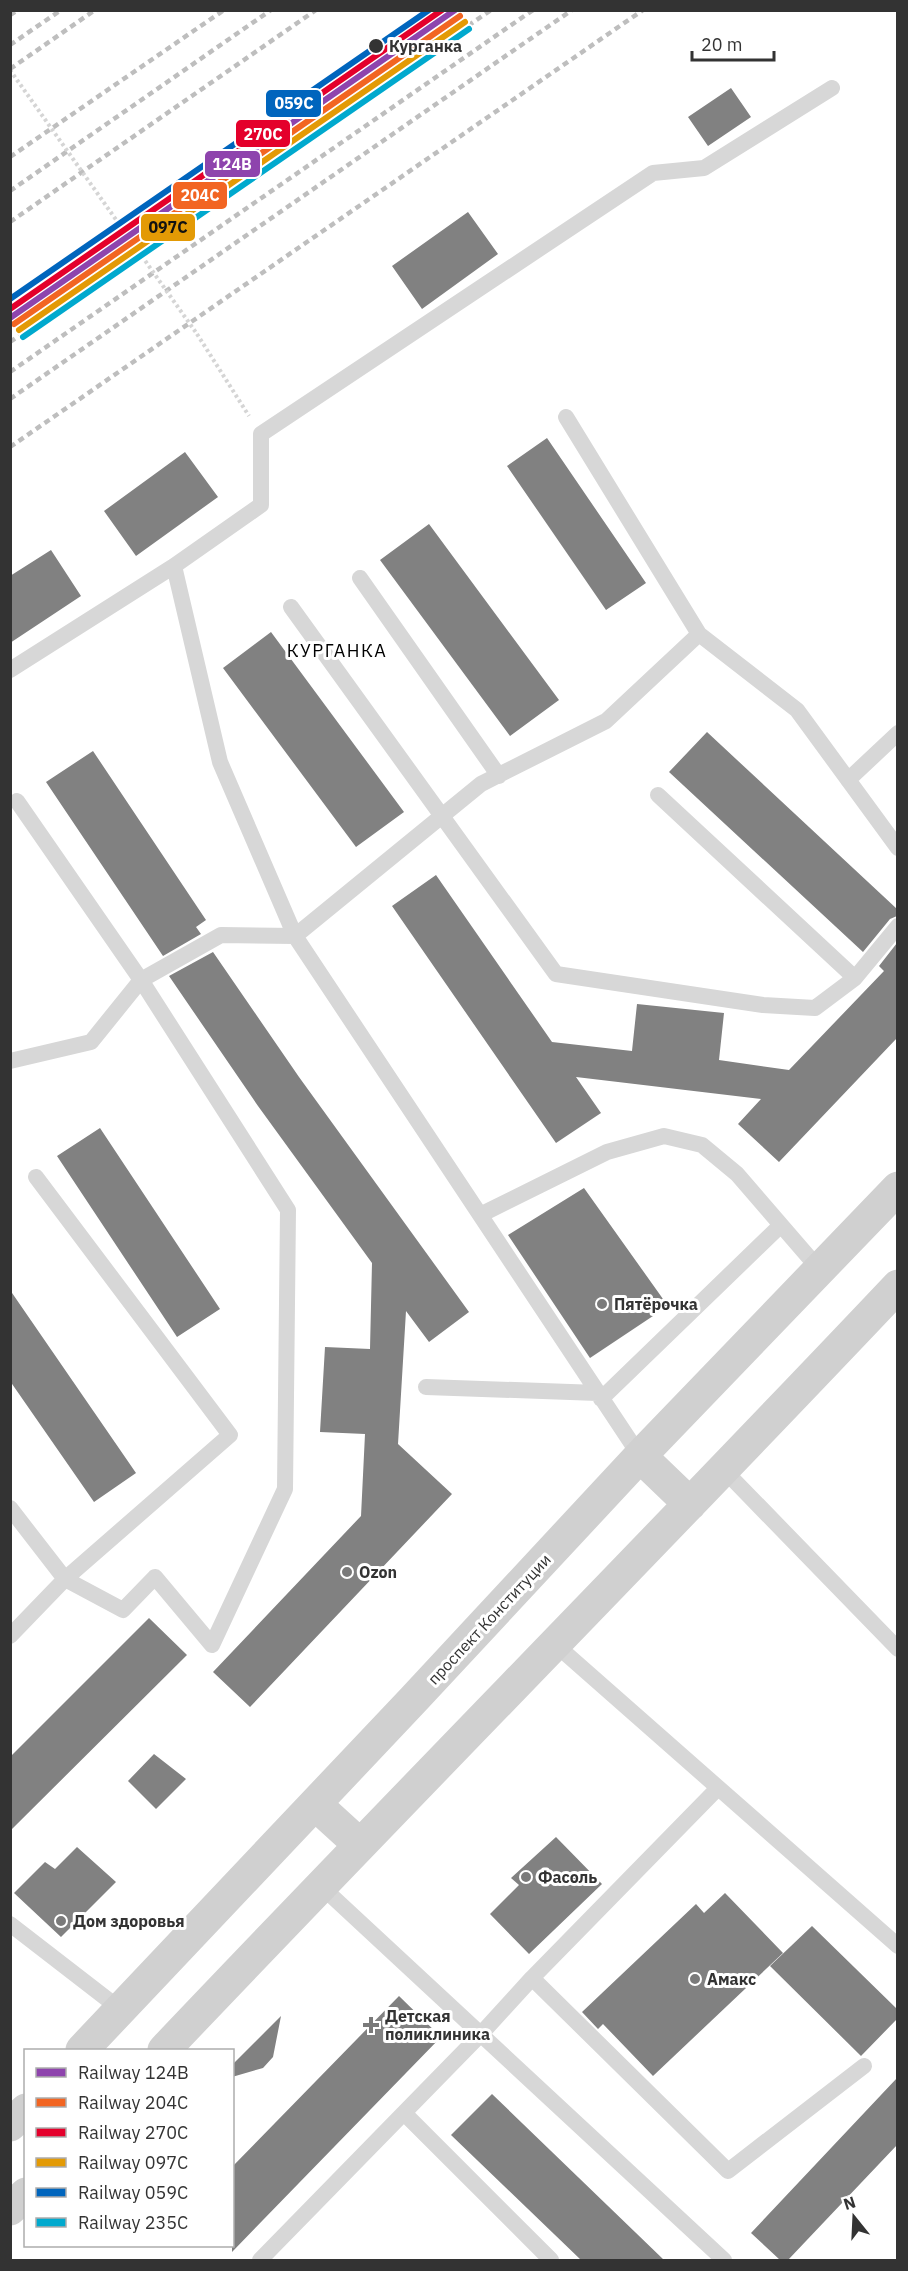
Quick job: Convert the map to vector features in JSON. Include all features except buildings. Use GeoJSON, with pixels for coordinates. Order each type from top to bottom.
{"type":"FeatureCollection","features":[{"type":"Feature","properties":{"kind":"main road","name":"проспект Конституции"},"geometry":{"type":"LineString","coordinates":[[83,2049],[640,1456],[897,1188]]}},
{"type":"Feature","properties":{"kind":"main road"},"geometry":{"type":"LineString","coordinates":[[165,2049],[724,1470],[897,1286]]}},
{"type":"Feature","properties":{"kind":"main road"},"geometry":{"type":"LineString","coordinates":[[640,1456],[690,1504]]}},
{"type":"Feature","properties":{"kind":"main road"},"geometry":{"type":"LineString","coordinates":[[315,1804],[360,1845]]}},
{"type":"Feature","properties":{"kind":"main road"},"geometry":{"type":"LineString","coordinates":[[10,2125],[24,2112]]}},
{"type":"Feature","properties":{"kind":"main road"},"geometry":{"type":"LineString","coordinates":[[10,2209],[24,2196]]}},
{"type":"Feature","properties":{"kind":"lane"},"geometry":{"type":"LineString","coordinates":[[10,670],[174,566],[261,505],[261,434],[652,173],[704,168],[832,88]]}},
{"type":"Feature","properties":{"kind":"lane"},"geometry":{"type":"LineString","coordinates":[[566,417],[699,634],[798,710],[897,848]]}},
{"type":"Feature","properties":{"kind":"lane"},"geometry":{"type":"LineString","coordinates":[[174,566],[220,762],[295,936],[640,1456]]}},
{"type":"Feature","properties":{"kind":"lane"},"geometry":{"type":"LineString","coordinates":[[360,578],[499,776]]}},
{"type":"Feature","properties":{"kind":"lane"},"geometry":{"type":"LineString","coordinates":[[291,607],[556,974],[763,1005],[815,1008],[855,978],[897,926]]}},
{"type":"Feature","properties":{"kind":"lane"},"geometry":{"type":"LineString","coordinates":[[10,1061],[91,1042],[141,980],[221,935],[295,936],[481,784],[606,721],[699,634]]}},
{"type":"Feature","properties":{"kind":"lane"},"geometry":{"type":"LineString","coordinates":[[848,780],[897,734]]}},
{"type":"Feature","properties":{"kind":"lane"},"geometry":{"type":"LineString","coordinates":[[658,795],[855,978]]}},
{"type":"Feature","properties":{"kind":"lane"},"geometry":{"type":"LineString","coordinates":[[10,1509],[65,1579],[123,1610],[155,1577],[212,1645],[285,1489],[288,1210],[141,980],[17,801]]}},
{"type":"Feature","properties":{"kind":"lane"},"geometry":{"type":"LineString","coordinates":[[480,1215],[607,1152],[664,1136],[702,1145],[737,1174],[819,1269]]}},
{"type":"Feature","properties":{"kind":"lane"},"geometry":{"type":"LineString","coordinates":[[10,1636],[65,1579],[230,1435],[36,1177]]}},
{"type":"Feature","properties":{"kind":"lane"},"geometry":{"type":"LineString","coordinates":[[426,1387],[600,1396],[781,1225]]}},
{"type":"Feature","properties":{"kind":"lane"},"geometry":{"type":"LineString","coordinates":[[724,1470],[897,1649]]}},
{"type":"Feature","properties":{"kind":"lane"},"geometry":{"type":"LineString","coordinates":[[555,1644],[897,1946]]}},
{"type":"Feature","properties":{"kind":"lane"},"geometry":{"type":"LineString","coordinates":[[260,2260],[718,1788]]}},
{"type":"Feature","properties":{"kind":"lane"},"geometry":{"type":"LineString","coordinates":[[321,1886],[724,2260]]}},
{"type":"Feature","properties":{"kind":"lane"},"geometry":{"type":"LineString","coordinates":[[10,1924],[120,2009]]}},
{"type":"Feature","properties":{"kind":"lane"},"geometry":{"type":"LineString","coordinates":[[532,1978],[728,2171],[864,2066]]}},
{"type":"Feature","properties":{"kind":"lane"},"geometry":{"type":"LineString","coordinates":[[404,2113],[551,2260]]}},
{"type":"Feature","properties":{"kind":"path"},"geometry":{"type":"LineString","coordinates":[[10,70],[196,334],[261,434]]}},
{"type":"Feature","properties":{"kind":"path"},"geometry":{"type":"LineString","coordinates":[[119,224],[192,175]]}},
{"type":"Feature","properties":{"kind":"railway"},"geometry":{"type":"LineString","coordinates":[[10,15],[18,10]]}},
{"type":"Feature","properties":{"kind":"railway"},"geometry":{"type":"LineString","coordinates":[[10,45],[61,10]]}},
{"type":"Feature","properties":{"kind":"railway"},"geometry":{"type":"LineString","coordinates":[[10,69],[95,10]]}},
{"type":"Feature","properties":{"kind":"railway"},"geometry":{"type":"LineString","coordinates":[[10,157],[224,10]]}},
{"type":"Feature","properties":{"kind":"railway"},"geometry":{"type":"LineString","coordinates":[[10,191],[271,10]]}},
{"type":"Feature","properties":{"kind":"railway"},"geometry":{"type":"LineString","coordinates":[[10,222],[316,10]]}},
{"type":"Feature","properties":{"kind":"railway"},"geometry":{"type":"LineString","coordinates":[[10,342],[491,10]]}},
{"type":"Feature","properties":{"kind":"railway"},"geometry":{"type":"LineString","coordinates":[[10,372],[533,10]]}},
{"type":"Feature","properties":{"kind":"railway"},"geometry":{"type":"LineString","coordinates":[[10,399],[572,10]]}},
{"type":"Feature","properties":{"kind":"railway"},"geometry":{"type":"LineString","coordinates":[[10,447],[643,10]]}},
{"type":"Feature","properties":{"kind":"rail line","name":"059С"},"geometry":{"type":"LineString","coordinates":[[10,299],[429,10]]}},
{"type":"Feature","properties":{"kind":"rail line","name":"270С"},"geometry":{"type":"LineString","coordinates":[[10,309],[442,10]]}},
{"type":"Feature","properties":{"kind":"rail line","name":"124В"},"geometry":{"type":"LineString","coordinates":[[10,318],[455,10]]}},
{"type":"Feature","properties":{"kind":"rail line","name":"204С"},"geometry":{"type":"LineString","coordinates":[[14,324],[460,16]]}},
{"type":"Feature","properties":{"kind":"rail line","name":"097С"},"geometry":{"type":"LineString","coordinates":[[19,330],[465,22]]}},
{"type":"Feature","properties":{"kind":"rail line","name":"235С"},"geometry":{"type":"LineString","coordinates":[[23,337],[469,29]]}},
{"type":"Feature","properties":{"kind":"place","name":"Курганка"},"geometry":{"type":"Point","coordinates":[376,46]}},
{"type":"Feature","properties":{"kind":"place","name":"Пятёрочка"},"geometry":{"type":"Point","coordinates":[602,1304]}},
{"type":"Feature","properties":{"kind":"place","name":"Ozon"},"geometry":{"type":"Point","coordinates":[347,1572]}},
{"type":"Feature","properties":{"kind":"place","name":"Фасоль"},"geometry":{"type":"Point","coordinates":[526,1877]}},
{"type":"Feature","properties":{"kind":"place","name":"Дом здоровья"},"geometry":{"type":"Point","coordinates":[61,1921]}},
{"type":"Feature","properties":{"kind":"place","name":"Амакс"},"geometry":{"type":"Point","coordinates":[695,1979]}},
{"type":"Feature","properties":{"kind":"place","name":"Детская поликлиника"},"geometry":{"type":"Point","coordinates":[371,2025]}},
{"type":"Feature","properties":{"kind":"district","name":"КУРГАНКА"},"geometry":{"type":"Point","coordinates":[337,650]}}]}
